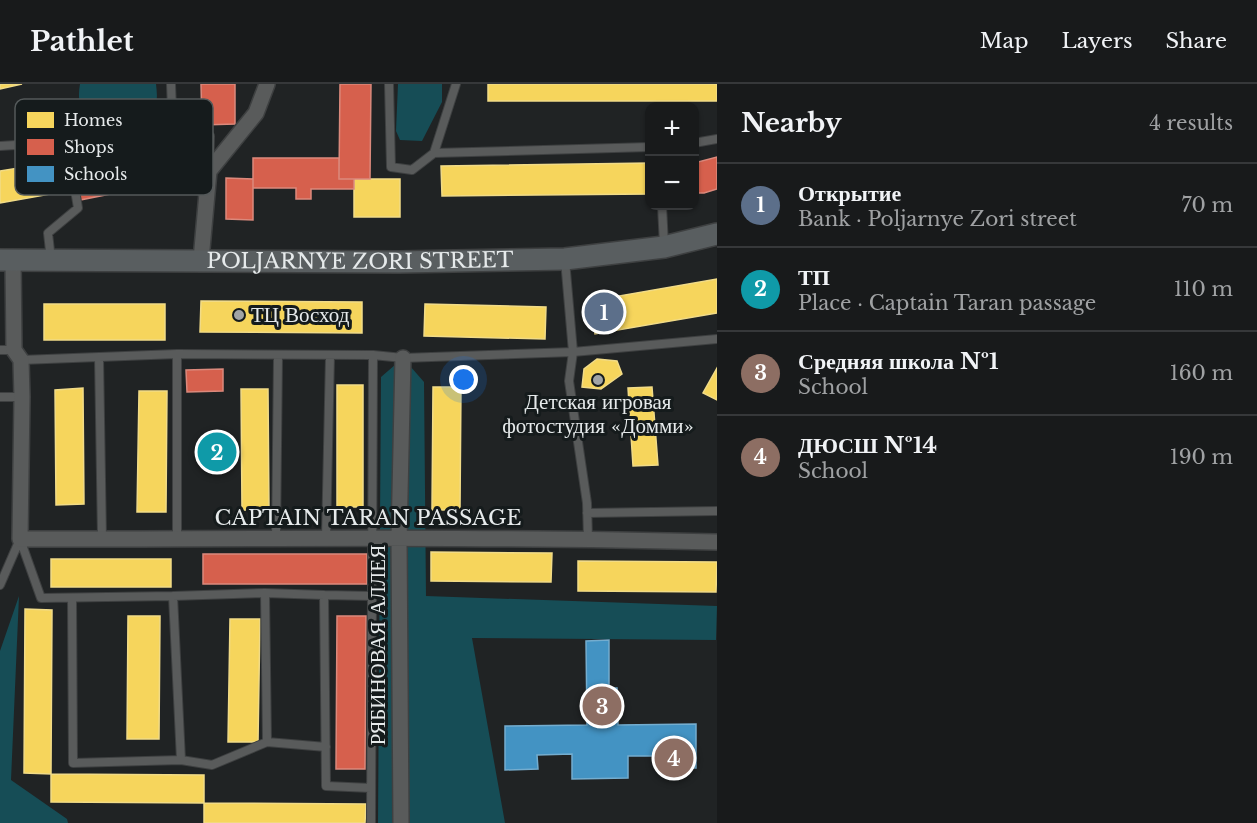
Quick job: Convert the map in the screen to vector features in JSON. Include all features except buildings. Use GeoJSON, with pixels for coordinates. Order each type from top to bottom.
{"type":"FeatureCollection","features":[{"type":"Feature","properties":{"kind":"main road","name":"POLJARNYE ZORI STREET"},"geometry":{"type":"LineString","coordinates":[[7,260],[399,262],[565,259],[664,247],[717,234]]}},
{"type":"Feature","properties":{"kind":"street"},"geometry":{"type":"LineString","coordinates":[[213,166],[256,113],[267,84]]}},
{"type":"Feature","properties":{"kind":"street"},"geometry":{"type":"LineString","coordinates":[[201,260],[207,195]]}},
{"type":"Feature","properties":{"kind":"street"},"geometry":{"type":"LineString","coordinates":[[7,260],[12,353],[22,397],[20,539]]}},
{"type":"Feature","properties":{"kind":"street","name":"РЯБИНОВАЯ АЛЛЕЯ"},"geometry":{"type":"LineString","coordinates":[[401,823],[399,539],[403,358]]}},
{"type":"Feature","properties":{"kind":"street","name":"CAPTAIN TARAN PASSAGE"},"geometry":{"type":"LineString","coordinates":[[20,539],[371,538],[717,542]]}},
{"type":"Feature","properties":{"kind":"lane"},"geometry":{"type":"LineString","coordinates":[[171,84],[172,99]]}},
{"type":"Feature","properties":{"kind":"lane"},"geometry":{"type":"LineString","coordinates":[[389,84],[391,167],[412,171],[434,153],[456,84]]}},
{"type":"Feature","properties":{"kind":"lane"},"geometry":{"type":"LineString","coordinates":[[699,142],[717,139]]}},
{"type":"Feature","properties":{"kind":"lane"},"geometry":{"type":"LineString","coordinates":[[0,146],[15,145]]}},
{"type":"Feature","properties":{"kind":"lane"},"geometry":{"type":"LineString","coordinates":[[434,153],[645,147]]}},
{"type":"Feature","properties":{"kind":"lane"},"geometry":{"type":"LineString","coordinates":[[51,260],[48,233],[78,208],[76,195]]}},
{"type":"Feature","properties":{"kind":"lane"},"geometry":{"type":"LineString","coordinates":[[662,210],[664,247]]}},
{"type":"Feature","properties":{"kind":"lane"},"geometry":{"type":"LineString","coordinates":[[565,259],[573,351],[569,381],[587,513],[588,539]]}},
{"type":"Feature","properties":{"kind":"lane"},"geometry":{"type":"LineString","coordinates":[[12,353],[99,357],[177,354],[373,355],[403,358],[573,351],[717,339]]}},
{"type":"Feature","properties":{"kind":"lane"},"geometry":{"type":"LineString","coordinates":[[177,354],[177,539]]}},
{"type":"Feature","properties":{"kind":"lane"},"geometry":{"type":"LineString","coordinates":[[371,823],[373,355]]}},
{"type":"Feature","properties":{"kind":"lane"},"geometry":{"type":"LineString","coordinates":[[276,538],[278,356]]}},
{"type":"Feature","properties":{"kind":"lane"},"geometry":{"type":"LineString","coordinates":[[326,538],[330,356]]}},
{"type":"Feature","properties":{"kind":"lane"},"geometry":{"type":"LineString","coordinates":[[99,357],[102,539]]}},
{"type":"Feature","properties":{"kind":"lane"},"geometry":{"type":"LineString","coordinates":[[0,397],[22,397]]}},
{"type":"Feature","properties":{"kind":"lane"},"geometry":{"type":"LineString","coordinates":[[587,513],[717,511]]}},
{"type":"Feature","properties":{"kind":"lane"},"geometry":{"type":"LineString","coordinates":[[20,539],[41,598],[265,593],[373,596]]}},
{"type":"Feature","properties":{"kind":"lane"},"geometry":{"type":"LineString","coordinates":[[0,585],[20,539]]}},
{"type":"Feature","properties":{"kind":"lane"},"geometry":{"type":"LineString","coordinates":[[265,593],[267,742]]}},
{"type":"Feature","properties":{"kind":"lane"},"geometry":{"type":"LineString","coordinates":[[324,595],[326,786],[371,788]]}},
{"type":"Feature","properties":{"kind":"lane"},"geometry":{"type":"LineString","coordinates":[[173,596],[181,760]]}},
{"type":"Feature","properties":{"kind":"lane"},"geometry":{"type":"LineString","coordinates":[[72,598],[73,763],[181,760],[212,765],[267,742],[326,747]]}},
{"type":"Feature","properties":{"kind":"shaded area"},"geometry":{"type":"Polygon","coordinates":[[[80,84],[156,84],[157,95],[156,99],[79,99],[80,84]]]}},
{"type":"Feature","properties":{"kind":"shaded area"},"geometry":{"type":"Polygon","coordinates":[[[398,84],[442,84],[442,102],[422,141],[400,140],[396,131],[398,84]]]}},
{"type":"Feature","properties":{"kind":"shaded area"},"geometry":{"type":"Polygon","coordinates":[[[403,358],[424,382],[426,596],[717,606],[716,640],[472,638],[505,823],[378,823],[381,377],[403,358]]]}},
{"type":"Feature","properties":{"kind":"shaded area"},"geometry":{"type":"Polygon","coordinates":[[[19,596],[11,780],[67,819],[68,823],[0,823],[0,651],[19,596]]]}},
{"type":"Feature","properties":{"kind":"place","name":"Открытие"},"geometry":{"type":"Point","coordinates":[604,312]}},
{"type":"Feature","properties":{"kind":"place","name":"ТЦ Восход"},"geometry":{"type":"Point","coordinates":[239,315]}},
{"type":"Feature","properties":{"kind":"place","name":"Детская игровая фотостудия «Домми»"},"geometry":{"type":"Point","coordinates":[598,380]}},
{"type":"Feature","properties":{"kind":"place","name":"ТП"},"geometry":{"type":"Point","coordinates":[217,452]}},
{"type":"Feature","properties":{"kind":"place","name":"Средняя школа №1"},"geometry":{"type":"Point","coordinates":[602,706]}},
{"type":"Feature","properties":{"kind":"place","name":"ДЮСШ №14"},"geometry":{"type":"Point","coordinates":[674,758]}}]}
